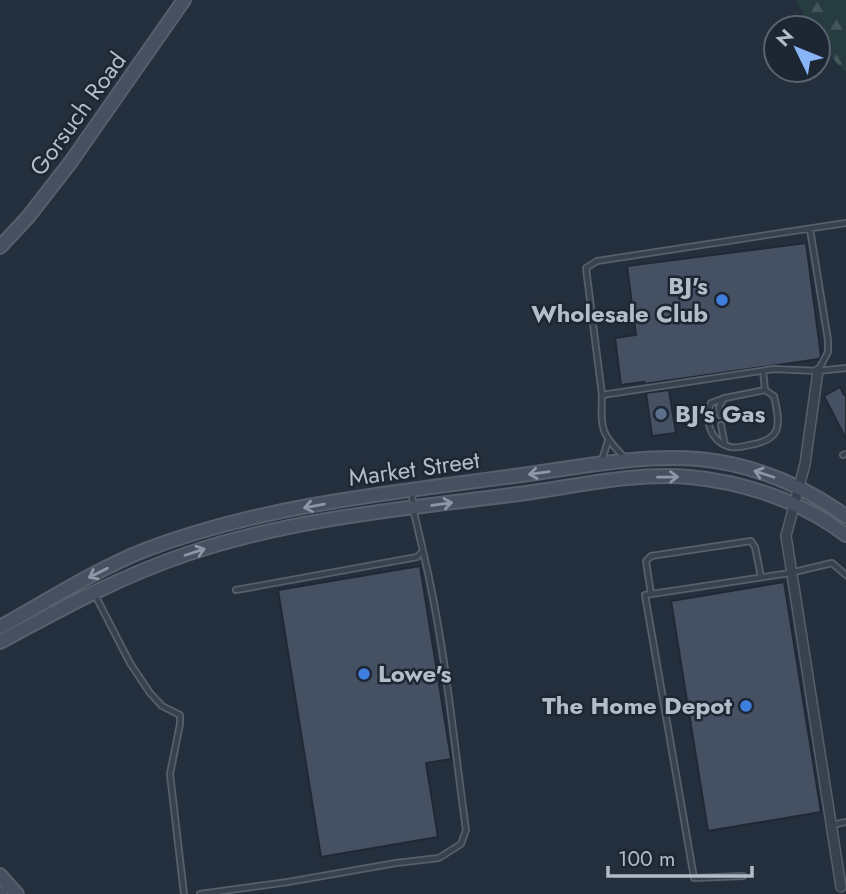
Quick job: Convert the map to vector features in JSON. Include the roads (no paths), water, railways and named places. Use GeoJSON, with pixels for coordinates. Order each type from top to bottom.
{"type":"FeatureCollection","features":[{"type":"Feature","properties":{"kind":"street","name":"Gorsuch Road"},"geometry":{"type":"LineString","coordinates":[[0,247],[50,190],[184,0]]}},
{"type":"Feature","properties":{"kind":"street"},"geometry":{"type":"LineString","coordinates":[[818,371],[805,464],[786,536],[841,887]]}},
{"type":"Feature","properties":{"kind":"street","name":"Market Street"},"geometry":{"type":"LineString","coordinates":[[0,627],[97,572],[144,551],[188,536],[285,511],[412,490],[628,461],[662,457],[701,460],[768,474],[797,487],[846,516]]}},
{"type":"Feature","properties":{"kind":"street","name":"Market Street"},"geometry":{"type":"LineString","coordinates":[[0,642],[94,592],[143,570],[222,543],[307,523],[665,476],[726,482],[763,492],[793,504],[846,535]]}},
{"type":"Feature","properties":{"kind":"street"},"geometry":{"type":"LineString","coordinates":[[0,875],[17,894]]}},
{"type":"Feature","properties":{"kind":"lane"},"geometry":{"type":"LineString","coordinates":[[628,461],[608,441],[601,426],[602,395],[586,268],[597,261],[846,223]]}},
{"type":"Feature","properties":{"kind":"lane"},"geometry":{"type":"LineString","coordinates":[[810,229],[828,340],[828,352],[818,371]]}},
{"type":"Feature","properties":{"kind":"lane"},"geometry":{"type":"LineString","coordinates":[[602,395],[763,371],[846,368]]}},
{"type":"Feature","properties":{"kind":"lane"},"geometry":{"type":"LineString","coordinates":[[763,371],[765,390]]}},
{"type":"Feature","properties":{"kind":"lane"},"geometry":{"type":"LineString","coordinates":[[765,390],[774,396],[777,423],[776,432],[766,442],[735,448],[726,446],[712,433],[708,414],[711,403],[765,390]]}},
{"type":"Feature","properties":{"kind":"lane"},"geometry":{"type":"LineString","coordinates":[[720,415],[719,407],[725,398]]}},
{"type":"Feature","properties":{"kind":"lane"},"geometry":{"type":"LineString","coordinates":[[721,425],[726,446]]}},
{"type":"Feature","properties":{"kind":"lane"},"geometry":{"type":"LineString","coordinates":[[601,465],[608,441]]}},
{"type":"Feature","properties":{"kind":"lane"},"geometry":{"type":"LineString","coordinates":[[200,894],[439,858],[461,844],[466,830],[451,709],[433,594],[413,508],[412,490]]}},
{"type":"Feature","properties":{"kind":"lane"},"geometry":{"type":"LineString","coordinates":[[651,594],[646,561],[651,556],[663,554],[751,541],[755,547],[761,577]]}},
{"type":"Feature","properties":{"kind":"lane"},"geometry":{"type":"LineString","coordinates":[[236,590],[417,557],[423,551]]}},
{"type":"Feature","properties":{"kind":"lane"},"geometry":{"type":"LineString","coordinates":[[743,876],[694,878],[645,595],[790,573],[832,563],[846,575]]}},
{"type":"Feature","properties":{"kind":"lane"},"geometry":{"type":"LineString","coordinates":[[94,592],[130,663],[150,693],[162,706],[180,715],[170,774],[184,894]]}},
{"type":"Feature","properties":{"kind":"lane"},"geometry":{"type":"LineString","coordinates":[[832,825],[846,822]]}},
{"type":"Feature","properties":{"kind":"place","name":"BJ's Wholesale Club"},"geometry":{"type":"Point","coordinates":[722,300]}},
{"type":"Feature","properties":{"kind":"place","name":"BJ's Gas"},"geometry":{"type":"Point","coordinates":[661,414]}},
{"type":"Feature","properties":{"kind":"place","name":"Lowe's"},"geometry":{"type":"Point","coordinates":[364,674]}},
{"type":"Feature","properties":{"kind":"place","name":"The Home Depot"},"geometry":{"type":"Point","coordinates":[746,706]}}]}
